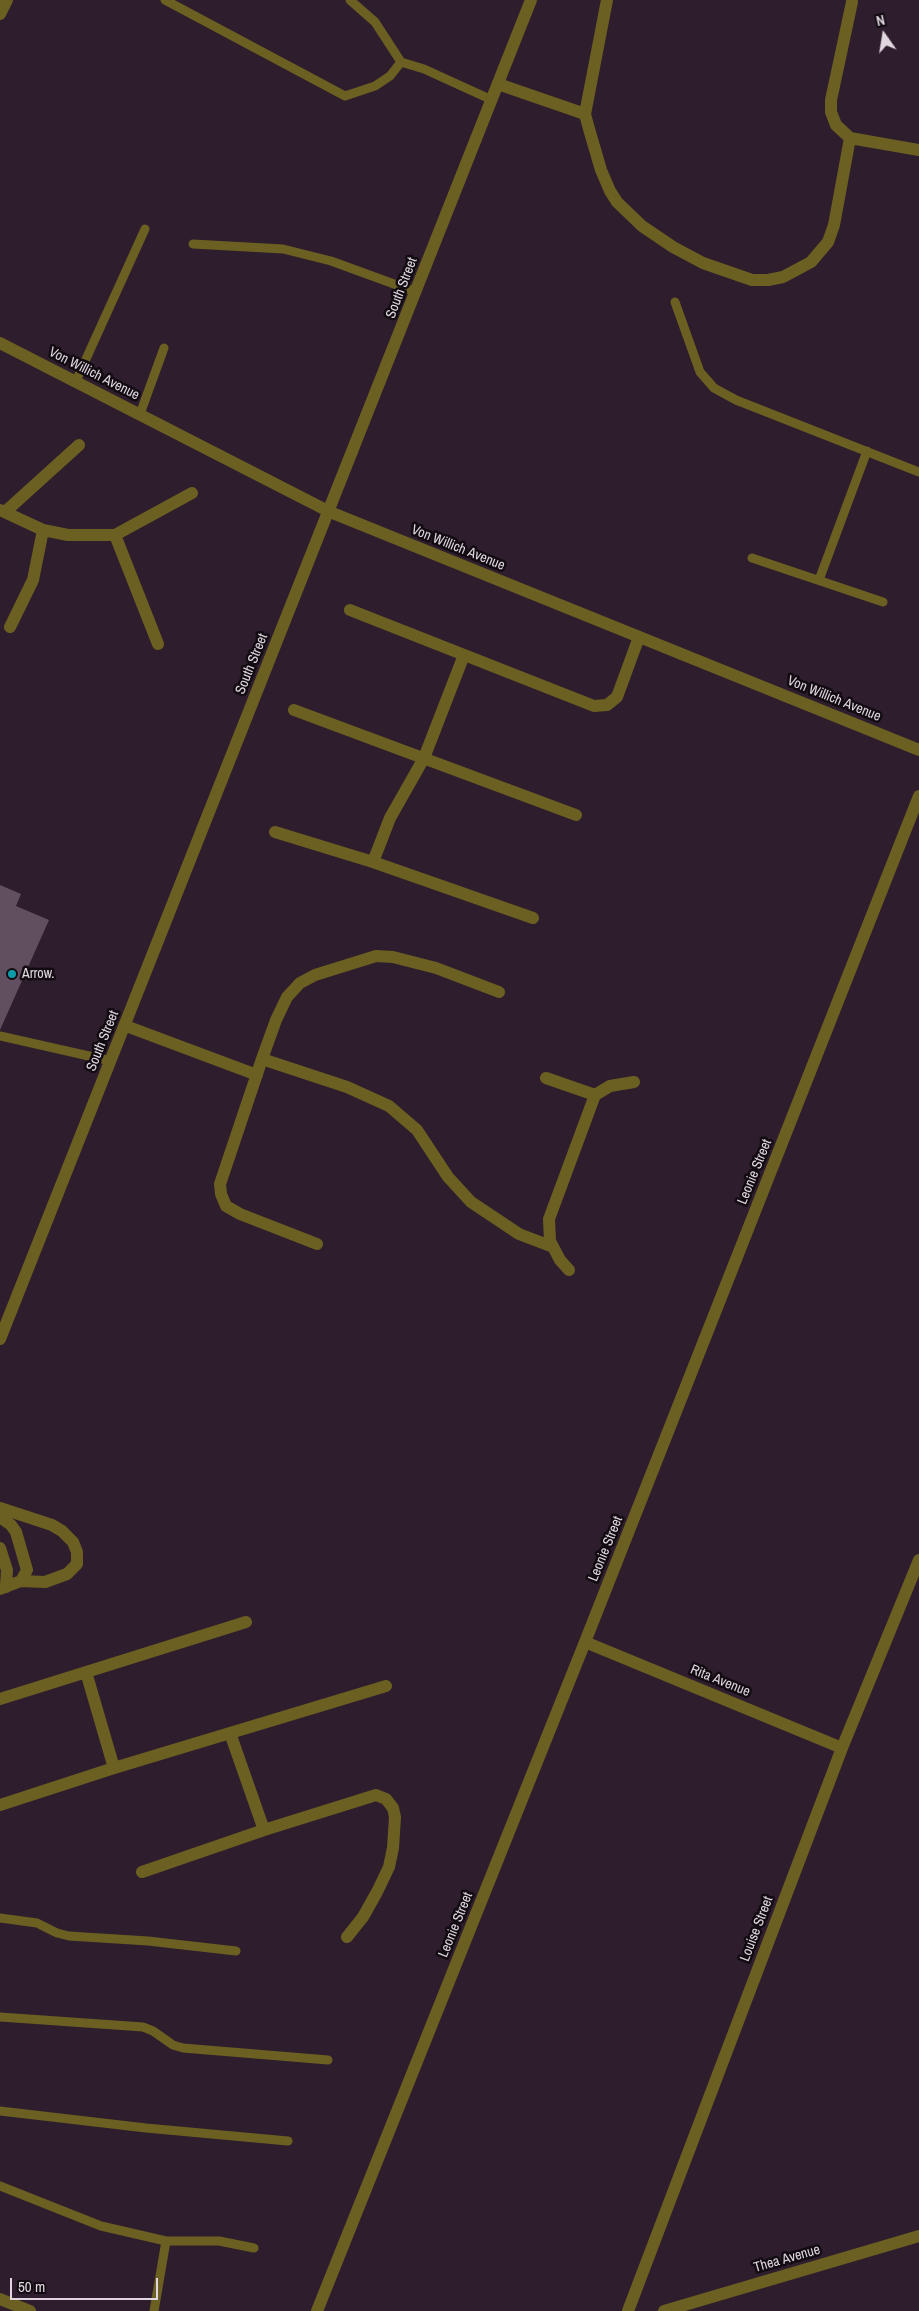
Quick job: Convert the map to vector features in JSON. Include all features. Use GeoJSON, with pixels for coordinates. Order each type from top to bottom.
{"type":"FeatureCollection","features":[{"type":"Feature","properties":{"kind":"street"},"geometry":{"type":"LineString","coordinates":[[0,14],[7,0]]}},
{"type":"Feature","properties":{"kind":"street","name":"South Street"},"geometry":{"type":"LineString","coordinates":[[0,1339],[330,512],[531,0]]}},
{"type":"Feature","properties":{"kind":"street"},"geometry":{"type":"LineString","coordinates":[[607,0],[585,114],[610,191],[625,212],[673,247],[703,263],[752,280],[768,280],[783,277],[811,262],[821,253],[828,242],[834,225],[850,138]]}},
{"type":"Feature","properties":{"kind":"street"},"geometry":{"type":"LineString","coordinates":[[852,2],[831,100],[831,112],[836,125],[850,138],[919,150]]}},
{"type":"Feature","properties":{"kind":"street"},"geometry":{"type":"LineString","coordinates":[[498,84],[585,114]]}},
{"type":"Feature","properties":{"kind":"street","name":"Von Willich Avenue"},"geometry":{"type":"LineString","coordinates":[[0,343],[330,512],[919,750]]}},
{"type":"Feature","properties":{"kind":"street"},"geometry":{"type":"LineString","coordinates":[[79,445],[2,511],[43,530],[68,535],[115,535],[192,494]]}},
{"type":"Feature","properties":{"kind":"street"},"geometry":{"type":"LineString","coordinates":[[10,627],[33,580],[43,530]]}},
{"type":"Feature","properties":{"kind":"street"},"geometry":{"type":"LineString","coordinates":[[115,535],[158,644]]}},
{"type":"Feature","properties":{"kind":"street"},"geometry":{"type":"LineString","coordinates":[[350,610],[594,706],[613,702],[639,637]]}},
{"type":"Feature","properties":{"kind":"street"},"geometry":{"type":"LineString","coordinates":[[373,862],[390,818],[424,758],[464,655]]}},
{"type":"Feature","properties":{"kind":"street"},"geometry":{"type":"LineString","coordinates":[[294,710],[576,815]]}},
{"type":"Feature","properties":{"kind":"street","name":"Leonie Street"},"geometry":{"type":"LineString","coordinates":[[317,2311],[586,1642],[919,796]]}},
{"type":"Feature","properties":{"kind":"street"},"geometry":{"type":"LineString","coordinates":[[275,832],[373,862],[534,918]]}},
{"type":"Feature","properties":{"kind":"street"},"geometry":{"type":"LineString","coordinates":[[317,1244],[240,1214],[226,1206],[222,1200],[220,1184],[262,1059],[287,997],[300,983],[315,975],[376,956],[400,958],[458,975],[499,992]]}},
{"type":"Feature","properties":{"kind":"street"},"geometry":{"type":"LineString","coordinates":[[126,1026],[257,1075]]}},
{"type":"Feature","properties":{"kind":"street"},"geometry":{"type":"LineString","coordinates":[[262,1059],[347,1087],[389,1106],[418,1130],[448,1177],[471,1202],[519,1234],[553,1247]]}},
{"type":"Feature","properties":{"kind":"street"},"geometry":{"type":"LineString","coordinates":[[546,1078],[595,1095]]}},
{"type":"Feature","properties":{"kind":"street"},"geometry":{"type":"LineString","coordinates":[[569,1270],[553,1247],[548,1230],[549,1219],[595,1095],[610,1086],[634,1082]]}},
{"type":"Feature","properties":{"kind":"street"},"geometry":{"type":"LineString","coordinates":[[0,1508],[52,1525],[62,1531],[73,1542],[78,1552],[77,1564],[66,1574],[45,1582],[21,1581],[3,1588]]}},
{"type":"Feature","properties":{"kind":"street"},"geometry":{"type":"LineString","coordinates":[[0,1517],[16,1532],[27,1566],[26,1574],[21,1581]]}},
{"type":"Feature","properties":{"kind":"street"},"geometry":{"type":"LineString","coordinates":[[0,1548],[7,1570],[3,1588]]}},
{"type":"Feature","properties":{"kind":"street","name":"Louise Street"},"geometry":{"type":"LineString","coordinates":[[628,2311],[842,1748],[919,1560]]}},
{"type":"Feature","properties":{"kind":"street"},"geometry":{"type":"LineString","coordinates":[[0,1699],[246,1622]]}},
{"type":"Feature","properties":{"kind":"street","name":"Rita Avenue"},"geometry":{"type":"LineString","coordinates":[[586,1642],[842,1748]]}},
{"type":"Feature","properties":{"kind":"street"},"geometry":{"type":"LineString","coordinates":[[86,1672],[114,1768]]}},
{"type":"Feature","properties":{"kind":"street"},"geometry":{"type":"LineString","coordinates":[[0,1805],[114,1768],[386,1686]]}},
{"type":"Feature","properties":{"kind":"street"},"geometry":{"type":"LineString","coordinates":[[230,1733],[264,1830]]}},
{"type":"Feature","properties":{"kind":"street"},"geometry":{"type":"LineString","coordinates":[[142,1872],[264,1830],[376,1795],[386,1799],[395,1817],[395,1831],[389,1867],[363,1917],[347,1937]]}},
{"type":"Feature","properties":{"kind":"street","name":"Thea Avenue"},"geometry":{"type":"LineString","coordinates":[[664,2311],[919,2236]]}},
{"type":"Feature","properties":{"kind":"street"},"geometry":{"type":"LineString","coordinates":[[0,2299],[30,2311]]}},
{"type":"Feature","properties":{"kind":"lane"},"geometry":{"type":"LineString","coordinates":[[165,0],[345,96],[375,86],[390,76],[401,62]]}},
{"type":"Feature","properties":{"kind":"lane"},"geometry":{"type":"LineString","coordinates":[[350,0],[375,22],[401,62],[424,69],[492,100]]}},
{"type":"Feature","properties":{"kind":"lane"},"geometry":{"type":"LineString","coordinates":[[76,381],[145,229]]}},
{"type":"Feature","properties":{"kind":"lane"},"geometry":{"type":"LineString","coordinates":[[193,244],[283,250],[331,261],[416,292]]}},
{"type":"Feature","properties":{"kind":"lane"},"geometry":{"type":"LineString","coordinates":[[675,302],[700,372],[714,388],[736,400],[919,472]]}},
{"type":"Feature","properties":{"kind":"lane"},"geometry":{"type":"LineString","coordinates":[[140,414],[164,348]]}},
{"type":"Feature","properties":{"kind":"lane"},"geometry":{"type":"LineString","coordinates":[[819,580],[867,451]]}},
{"type":"Feature","properties":{"kind":"lane"},"geometry":{"type":"LineString","coordinates":[[752,558],[883,602]]}},
{"type":"Feature","properties":{"kind":"lane"},"geometry":{"type":"LineString","coordinates":[[0,1036],[111,1062]]}},
{"type":"Feature","properties":{"kind":"lane"},"geometry":{"type":"LineString","coordinates":[[0,1918],[37,1923],[69,1936],[148,1941],[236,1951]]}},
{"type":"Feature","properties":{"kind":"lane"},"geometry":{"type":"LineString","coordinates":[[0,2017],[143,2027],[153,2030],[173,2045],[183,2048],[328,2060]]}},
{"type":"Feature","properties":{"kind":"lane"},"geometry":{"type":"LineString","coordinates":[[0,2111],[156,2129],[288,2141]]}},
{"type":"Feature","properties":{"kind":"lane"},"geometry":{"type":"LineString","coordinates":[[0,2186],[102,2226],[166,2241],[219,2241],[254,2248]]}},
{"type":"Feature","properties":{"kind":"lane"},"geometry":{"type":"LineString","coordinates":[[154,2311],[166,2241]]}},
{"type":"Feature","properties":{"kind":"building","name":"Arrow."},"geometry":{"type":"Polygon","coordinates":[[[0,885],[21,894],[16,906],[49,920],[0,1030],[0,885]]]}},
{"type":"Feature","properties":{"kind":"place","name":"Arrow."},"geometry":{"type":"Point","coordinates":[12,974]}}]}
